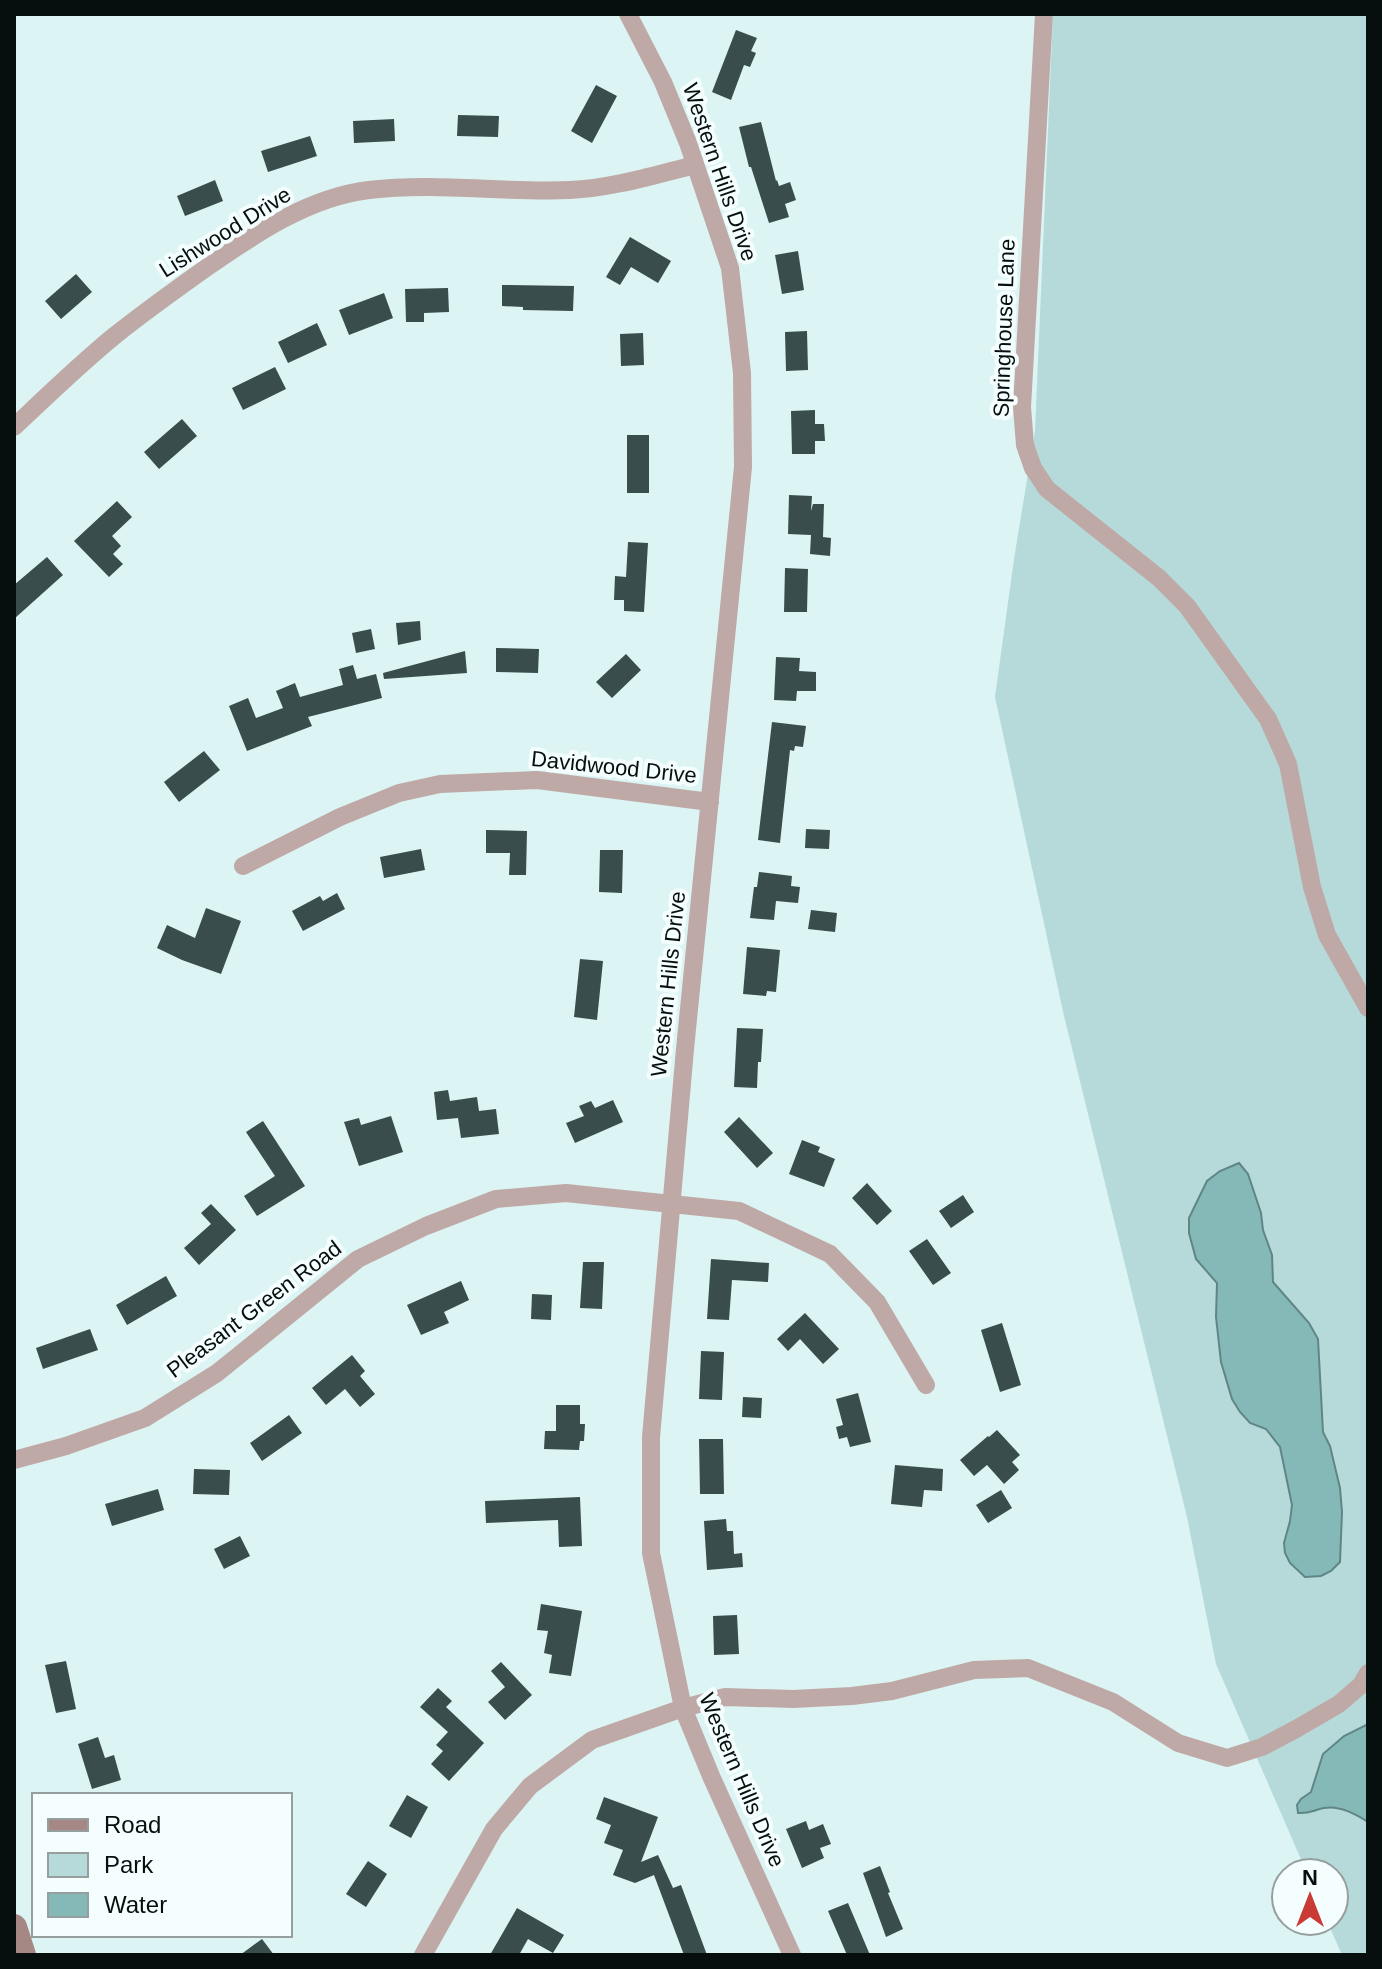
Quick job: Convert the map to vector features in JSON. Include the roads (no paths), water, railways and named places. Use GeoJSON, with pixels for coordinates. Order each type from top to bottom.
{"type":"FeatureCollection","features":[{"type":"Feature","properties":{"kind":"main road"},"geometry":{"type":"LineString","coordinates":[[14,1927],[23,1955]]}},
{"type":"Feature","properties":{"kind":"street","name":"Springhouse Lane"},"geometry":{"type":"LineString","coordinates":[[1044,14],[1022,407],[1025,445],[1033,468],[1047,489],[1148,569],[1187,606],[1268,719],[1288,764],[1312,887],[1327,935],[1368,1008]]}},
{"type":"Feature","properties":{"kind":"street","name":"Western Hills Drive"},"geometry":{"type":"LineString","coordinates":[[630,15],[663,82],[688,143],[730,268],[742,373],[743,467],[685,1049],[651,1437],[651,1553],[683,1708],[792,1955]]}},
{"type":"Feature","properties":{"kind":"street","name":"Lishwood Drive"},"geometry":{"type":"LineString","coordinates":[[14,427],[103,346],[170,293],[259,233],[314,205],[369,190],[417,187],[539,191],[592,189],[695,165]]}},
{"type":"Feature","properties":{"kind":"street","name":"Davidwood Drive"},"geometry":{"type":"LineString","coordinates":[[243,866],[340,817],[399,793],[440,784],[537,780],[710,802]]}},
{"type":"Feature","properties":{"kind":"street","name":"Pleasant Green Road"},"geometry":{"type":"LineString","coordinates":[[14,1460],[66,1446],[145,1418],[217,1373],[358,1259],[426,1226],[496,1199],[566,1193],[739,1211],[830,1254],[877,1302],[926,1385]]}},
{"type":"Feature","properties":{"kind":"street"},"geometry":{"type":"LineString","coordinates":[[423,1955],[494,1829],[530,1786],[592,1740],[683,1708],[725,1697],[793,1699],[852,1696],[892,1691],[974,1670],[1028,1668],[1113,1702],[1178,1743],[1227,1758],[1262,1747],[1339,1704],[1361,1685],[1368,1673]]}},
{"type":"Feature","properties":{"kind":"water"},"geometry":{"type":"Polygon","coordinates":[[[1239,1163],[1248,1174],[1261,1213],[1272,1255],[1273,1282],[1309,1323],[1318,1339],[1323,1432],[1330,1446],[1340,1488],[1342,1512],[1340,1562],[1321,1576],[1305,1577],[1290,1563],[1285,1553],[1284,1543],[1292,1505],[1280,1447],[1266,1429],[1250,1423],[1232,1399],[1221,1362],[1216,1317],[1217,1283],[1196,1259],[1189,1233],[1189,1218],[1207,1181],[1239,1163]]]}},
{"type":"Feature","properties":{"kind":"water"},"geometry":{"type":"Polygon","coordinates":[[[1368,1724],[1368,1822],[1336,1808],[1298,1813],[1297,1805],[1311,1792],[1323,1754],[1344,1736],[1368,1724]]]}}]}
